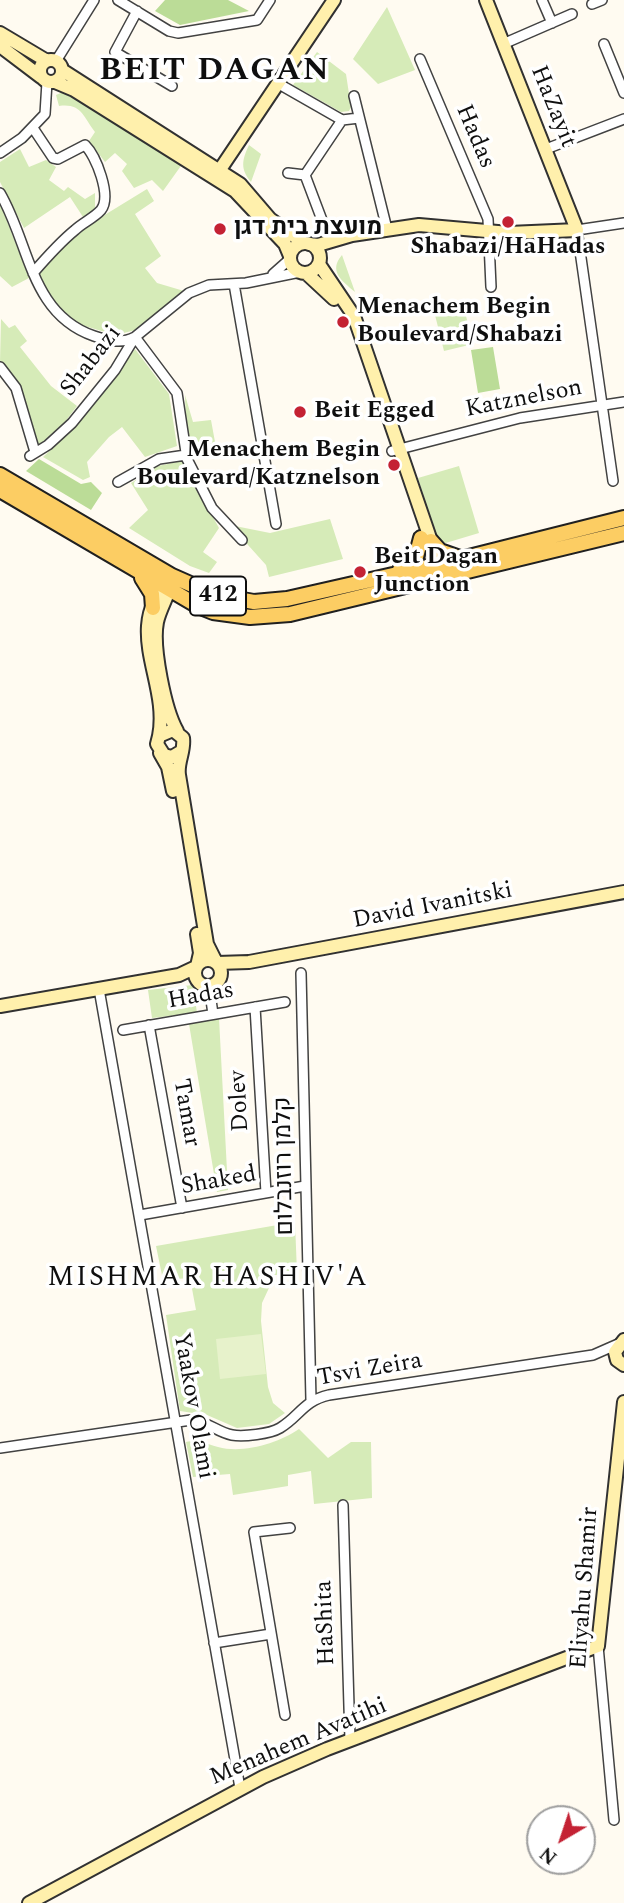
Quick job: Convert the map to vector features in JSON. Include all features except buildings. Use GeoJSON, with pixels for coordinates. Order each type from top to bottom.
{"type":"FeatureCollection","features":[{"type":"Feature","properties":{"kind":"main road","name":"412"},"geometry":{"type":"LineString","coordinates":[[0,475],[168,585],[191,603],[231,616],[272,617],[434,569],[461,558],[624,518]]}},
{"type":"Feature","properties":{"kind":"main road","name":"412"},"geometry":{"type":"LineString","coordinates":[[0,490],[139,574],[168,585],[254,602],[287,599],[398,572],[434,569],[624,533]]}},
{"type":"Feature","properties":{"kind":"main road"},"geometry":{"type":"LineString","coordinates":[[398,572],[416,557],[426,539],[440,551],[461,558]]}},
{"type":"Feature","properties":{"kind":"main road"},"geometry":{"type":"LineString","coordinates":[[139,574],[152,594],[157,609],[172,601],[191,603]]}},
{"type":"Feature","properties":{"kind":"street"},"geometry":{"type":"LineString","coordinates":[[55,64],[94,0]]}},
{"type":"Feature","properties":{"kind":"street"},"geometry":{"type":"LineString","coordinates":[[118,0],[178,33],[257,20],[270,0]]}},
{"type":"Feature","properties":{"kind":"street","name":"HaZayit"},"geometry":{"type":"LineString","coordinates":[[486,0],[578,230]]}},
{"type":"Feature","properties":{"kind":"street"},"geometry":{"type":"LineString","coordinates":[[542,0],[552,23]]}},
{"type":"Feature","properties":{"kind":"street"},"geometry":{"type":"LineString","coordinates":[[217,175],[279,84],[329,2]]}},
{"type":"Feature","properties":{"kind":"street"},"geometry":{"type":"LineString","coordinates":[[137,11],[115,52],[172,86]]}},
{"type":"Feature","properties":{"kind":"street"},"geometry":{"type":"LineString","coordinates":[[503,44],[572,14]]}},
{"type":"Feature","properties":{"kind":"street"},"geometry":{"type":"LineString","coordinates":[[0,33],[55,64],[217,175],[247,202],[264,225],[285,244],[293,266],[330,294],[346,319],[396,449]]}},
{"type":"Feature","properties":{"kind":"street"},"geometry":{"type":"LineString","coordinates":[[604,44],[624,93]]}},
{"type":"Feature","properties":{"kind":"street"},"geometry":{"type":"LineString","coordinates":[[0,46],[48,80],[74,90],[217,175],[240,184]]}},
{"type":"Feature","properties":{"kind":"street","name":"Hadas"},"geometry":{"type":"LineString","coordinates":[[420,59],[485,211],[491,287]]}},
{"type":"Feature","properties":{"kind":"street"},"geometry":{"type":"LineString","coordinates":[[0,153],[33,128],[45,114],[48,80],[41,65],[55,64]]}},
{"type":"Feature","properties":{"kind":"street"},"geometry":{"type":"LineString","coordinates":[[48,80],[61,77],[55,64]]}},
{"type":"Feature","properties":{"kind":"street"},"geometry":{"type":"LineString","coordinates":[[279,84],[342,120],[359,118]]}},
{"type":"Feature","properties":{"kind":"street"},"geometry":{"type":"LineString","coordinates":[[354,96],[387,229]]}},
{"type":"Feature","properties":{"kind":"street"},"geometry":{"type":"LineString","coordinates":[[546,149],[624,119]]}},
{"type":"Feature","properties":{"kind":"street"},"geometry":{"type":"LineString","coordinates":[[305,175],[342,120]]}},
{"type":"Feature","properties":{"kind":"street"},"geometry":{"type":"LineString","coordinates":[[33,128],[53,158],[58,159],[85,145],[100,169],[104,197],[101,210],[64,240],[33,273]]}},
{"type":"Feature","properties":{"kind":"street"},"geometry":{"type":"LineString","coordinates":[[233,150],[234,168],[240,184],[270,219],[317,248],[319,263],[354,316],[434,569]]}},
{"type":"Feature","properties":{"kind":"street"},"geometry":{"type":"LineString","coordinates":[[288,173],[305,175]]}},
{"type":"Feature","properties":{"kind":"street"},"geometry":{"type":"LineString","coordinates":[[305,175],[326,228]]}},
{"type":"Feature","properties":{"kind":"street"},"geometry":{"type":"LineString","coordinates":[[0,193],[46,300],[66,322],[108,341],[135,337],[177,393],[186,455],[212,509],[227,528],[242,540]]}},
{"type":"Feature","properties":{"kind":"street"},"geometry":{"type":"LineString","coordinates":[[290,258],[295,247],[307,243],[325,243],[344,237],[419,225],[488,232],[578,230],[624,223]]}},
{"type":"Feature","properties":{"kind":"street"},"geometry":{"type":"LineString","coordinates":[[578,230],[613,481]]}},
{"type":"Feature","properties":{"kind":"street"},"geometry":{"type":"LineString","coordinates":[[303,272],[319,263],[325,252],[344,237]]}},
{"type":"Feature","properties":{"kind":"street","name":"Shabazi"},"geometry":{"type":"LineString","coordinates":[[268,277],[290,258]]}},
{"type":"Feature","properties":{"kind":"street","name":"Shabazi"},"geometry":{"type":"LineString","coordinates":[[0,367],[20,397],[33,454],[48,445],[72,423],[115,370],[135,337],[197,288],[303,272]]}},
{"type":"Feature","properties":{"kind":"street"},"geometry":{"type":"LineString","coordinates":[[234,284],[276,524]]}},
{"type":"Feature","properties":{"kind":"street","name":"Katznelson"},"geometry":{"type":"LineString","coordinates":[[396,449],[520,418],[624,402]]}},
{"type":"Feature","properties":{"kind":"street"},"geometry":{"type":"LineString","coordinates":[[118,482],[159,458],[186,455]]}},
{"type":"Feature","properties":{"kind":"street"},"geometry":{"type":"LineString","coordinates":[[168,585],[146,635],[161,714],[157,744],[168,767],[173,790],[200,947],[196,966],[213,1014]]}},
{"type":"Feature","properties":{"kind":"street"},"geometry":{"type":"LineString","coordinates":[[157,609],[157,647],[171,718],[183,738],[178,767],[181,788],[208,944],[217,962],[220,978]]}},
{"type":"Feature","properties":{"kind":"street"},"geometry":{"type":"LineString","coordinates":[[159,736],[165,730],[177,731]]}},
{"type":"Feature","properties":{"kind":"street"},"geometry":{"type":"LineString","coordinates":[[160,752],[172,757],[182,751]]}},
{"type":"Feature","properties":{"kind":"street","name":"David Ivanitski"},"geometry":{"type":"LineString","coordinates":[[196,966],[205,960],[249,962],[624,892]]}},
{"type":"Feature","properties":{"kind":"street","name":"David Ivanitski"},"geometry":{"type":"LineString","coordinates":[[204,984],[249,962]]}},
{"type":"Feature","properties":{"kind":"street"},"geometry":{"type":"LineString","coordinates":[[0,1006],[179,975],[196,966]]}},
{"type":"Feature","properties":{"kind":"street","name":"קלמן רוזנבלום"},"geometry":{"type":"LineString","coordinates":[[301,973],[311,1400]]}},
{"type":"Feature","properties":{"kind":"street"},"geometry":{"type":"LineString","coordinates":[[179,975],[204,984]]}},
{"type":"Feature","properties":{"kind":"street","name":"Yaakov Olami"},"geometry":{"type":"LineString","coordinates":[[99,989],[240,1788]]}},
{"type":"Feature","properties":{"kind":"street","name":"Hadas"},"geometry":{"type":"LineString","coordinates":[[123,1030],[285,1002]]}},
{"type":"Feature","properties":{"kind":"street","name":"Dolev"},"geometry":{"type":"LineString","coordinates":[[255,1007],[266,1193]]}},
{"type":"Feature","properties":{"kind":"street","name":"Tamar"},"geometry":{"type":"LineString","coordinates":[[149,1026],[183,1208]]}},
{"type":"Feature","properties":{"kind":"street","name":"Shaked"},"geometry":{"type":"LineString","coordinates":[[140,1215],[305,1186]]}},
{"type":"Feature","properties":{"kind":"street"},"geometry":{"type":"LineString","coordinates":[[621,1366],[615,1352],[622,1341]]}},
{"type":"Feature","properties":{"kind":"street","name":"Tsvi Zeira"},"geometry":{"type":"LineString","coordinates":[[0,1448],[174,1422],[200,1421],[235,1435],[272,1431],[279,1429],[311,1400],[593,1355],[622,1341]]}},
{"type":"Feature","properties":{"kind":"street","name":"Tsvi Zeira"},"geometry":{"type":"LineString","coordinates":[[593,1355],[621,1366]]}},
{"type":"Feature","properties":{"kind":"street","name":"Eliyahu Shamir"},"geometry":{"type":"LineString","coordinates":[[614,1820],[598,1646],[624,1402]]}},
{"type":"Feature","properties":{"kind":"street","name":"HaShita"},"geometry":{"type":"LineString","coordinates":[[343,1505],[350,1740]]}},
{"type":"Feature","properties":{"kind":"street"},"geometry":{"type":"LineString","coordinates":[[285,1714],[254,1532],[290,1528]]}},
{"type":"Feature","properties":{"kind":"street"},"geometry":{"type":"LineString","coordinates":[[214,1643],[271,1634]]}},
{"type":"Feature","properties":{"kind":"street","name":"Menahem Avatihi"},"geometry":{"type":"LineString","coordinates":[[29,1903],[240,1788],[350,1740],[598,1646]]}},
{"type":"Feature","properties":{"kind":"green space"},"geometry":{"type":"Polygon","coordinates":[[[165,0],[228,0],[249,11],[180,25],[155,11],[165,0]]]}},
{"type":"Feature","properties":{"kind":"green space"},"geometry":{"type":"Polygon","coordinates":[[[387,7],[415,70],[378,84],[353,59],[387,7]]]}},
{"type":"Feature","properties":{"kind":"green space"},"geometry":{"type":"Polygon","coordinates":[[[317,52],[346,74],[351,107],[349,111],[341,112],[293,85],[317,52]]]}},
{"type":"Feature","properties":{"kind":"green space"},"geometry":{"type":"Polygon","coordinates":[[[63,92],[183,163],[163,191],[152,180],[134,188],[122,171],[127,164],[115,153],[105,162],[89,141],[95,132],[84,116],[72,107],[59,106],[56,95],[63,92]]]}},
{"type":"Feature","properties":{"kind":"green space"},"geometry":{"type":"Polygon","coordinates":[[[249,145],[261,154],[251,182],[243,164],[249,145]]]}},
{"type":"Feature","properties":{"kind":"green space"},"geometry":{"type":"Polygon","coordinates":[[[20,149],[29,167],[46,160],[56,167],[49,180],[64,191],[68,187],[85,199],[95,193],[95,209],[83,217],[70,197],[24,228],[0,182],[0,162],[20,149]]]}},
{"type":"Feature","properties":{"kind":"green space"},"geometry":{"type":"Polygon","coordinates":[[[147,189],[154,201],[135,214],[161,256],[145,268],[157,283],[184,291],[136,330],[115,335],[78,324],[53,304],[37,272],[85,227],[147,189]]]}},
{"type":"Feature","properties":{"kind":"green space"},"geometry":{"type":"Polygon","coordinates":[[[0,203],[29,278],[12,287],[0,276],[0,203]]]}},
{"type":"Feature","properties":{"kind":"green space"},"geometry":{"type":"Polygon","coordinates":[[[342,255],[355,292],[338,275],[336,266],[342,255]]]}},
{"type":"Feature","properties":{"kind":"green space"},"geometry":{"type":"Polygon","coordinates":[[[464,308],[473,344],[444,351],[435,315],[464,308]]]}},
{"type":"Feature","properties":{"kind":"green space"},"geometry":{"type":"Polygon","coordinates":[[[1,319],[9,328],[15,325],[27,341],[20,347],[51,386],[77,406],[65,422],[38,446],[17,386],[0,362],[1,319]]]}},
{"type":"Feature","properties":{"kind":"green space"},"geometry":{"type":"Polygon","coordinates":[[[493,347],[500,389],[478,393],[471,350],[493,347]]]}},
{"type":"Feature","properties":{"kind":"green space"},"geometry":{"type":"Polygon","coordinates":[[[135,349],[169,394],[177,446],[145,457],[122,427],[109,437],[87,462],[90,477],[83,480],[43,457],[76,426],[135,349]]]}},
{"type":"Feature","properties":{"kind":"green space"},"geometry":{"type":"Polygon","coordinates":[[[185,395],[193,422],[211,420],[215,442],[194,454],[186,425],[185,395]]]}},
{"type":"Feature","properties":{"kind":"green space"},"geometry":{"type":"Polygon","coordinates":[[[39,459],[81,484],[91,482],[102,493],[91,510],[26,471],[39,459]]]}},
{"type":"Feature","properties":{"kind":"green space"},"geometry":{"type":"Polygon","coordinates":[[[182,461],[219,528],[203,552],[217,562],[209,573],[190,566],[129,528],[148,510],[131,483],[158,466],[182,461]]]}},
{"type":"Feature","properties":{"kind":"green space"},"geometry":{"type":"Polygon","coordinates":[[[459,466],[479,533],[439,545],[418,478],[459,466]]]}},
{"type":"Feature","properties":{"kind":"green space"},"geometry":{"type":"Polygon","coordinates":[[[330,519],[343,559],[269,577],[266,565],[230,525],[270,533],[330,519]]]}},
{"type":"Feature","properties":{"kind":"green space"},"geometry":{"type":"Polygon","coordinates":[[[193,985],[197,1013],[152,1018],[148,990],[193,985]]]}},
{"type":"Feature","properties":{"kind":"green space"},"geometry":{"type":"Polygon","coordinates":[[[219,1018],[228,1190],[217,1192],[189,1024],[219,1018]]]}},
{"type":"Feature","properties":{"kind":"green space"},"geometry":{"type":"Polygon","coordinates":[[[295,1222],[297,1273],[275,1275],[262,1303],[261,1321],[268,1387],[273,1403],[285,1413],[269,1424],[237,1428],[207,1415],[180,1411],[166,1315],[196,1310],[190,1278],[163,1280],[156,1246],[295,1222]]]}},
{"type":"Feature","properties":{"kind":"green space"},"geometry":{"type":"Polygon","coordinates":[[[261,1334],[266,1374],[220,1379],[216,1339],[261,1334]]]}},
{"type":"Feature","properties":{"kind":"green space"},"geometry":{"type":"Polygon","coordinates":[[[299,1429],[328,1458],[351,1442],[371,1442],[372,1498],[314,1504],[311,1471],[288,1475],[288,1486],[233,1495],[230,1474],[193,1477],[186,1442],[199,1441],[228,1449],[249,1448],[271,1443],[299,1429]]]}},
{"type":"Feature","properties":{"kind":"place","name":"Shabazi/HaHadas"},"geometry":{"type":"Point","coordinates":[508,222]}},
{"type":"Feature","properties":{"kind":"place","name":"מועצת בית דגן"},"geometry":{"type":"Point","coordinates":[220,229]}},
{"type":"Feature","properties":{"kind":"place","name":"Menachem Begin Boulevard/Shabazi"},"geometry":{"type":"Point","coordinates":[343,322]}},
{"type":"Feature","properties":{"kind":"place","name":"Beit Egged"},"geometry":{"type":"Point","coordinates":[300,412]}},
{"type":"Feature","properties":{"kind":"place","name":"Menachem Begin Boulevard/Katznelson"},"geometry":{"type":"Point","coordinates":[394,465]}},
{"type":"Feature","properties":{"kind":"place","name":"Beit Dagan Junction"},"geometry":{"type":"Point","coordinates":[360,572]}},
{"type":"Feature","properties":{"kind":"district","name":"BEIT DAGAN"},"geometry":{"type":"Point","coordinates":[215,73]}},
{"type":"Feature","properties":{"kind":"district","name":"MISHMAR HASHIV'A"},"geometry":{"type":"Point","coordinates":[208,1280]}}]}
